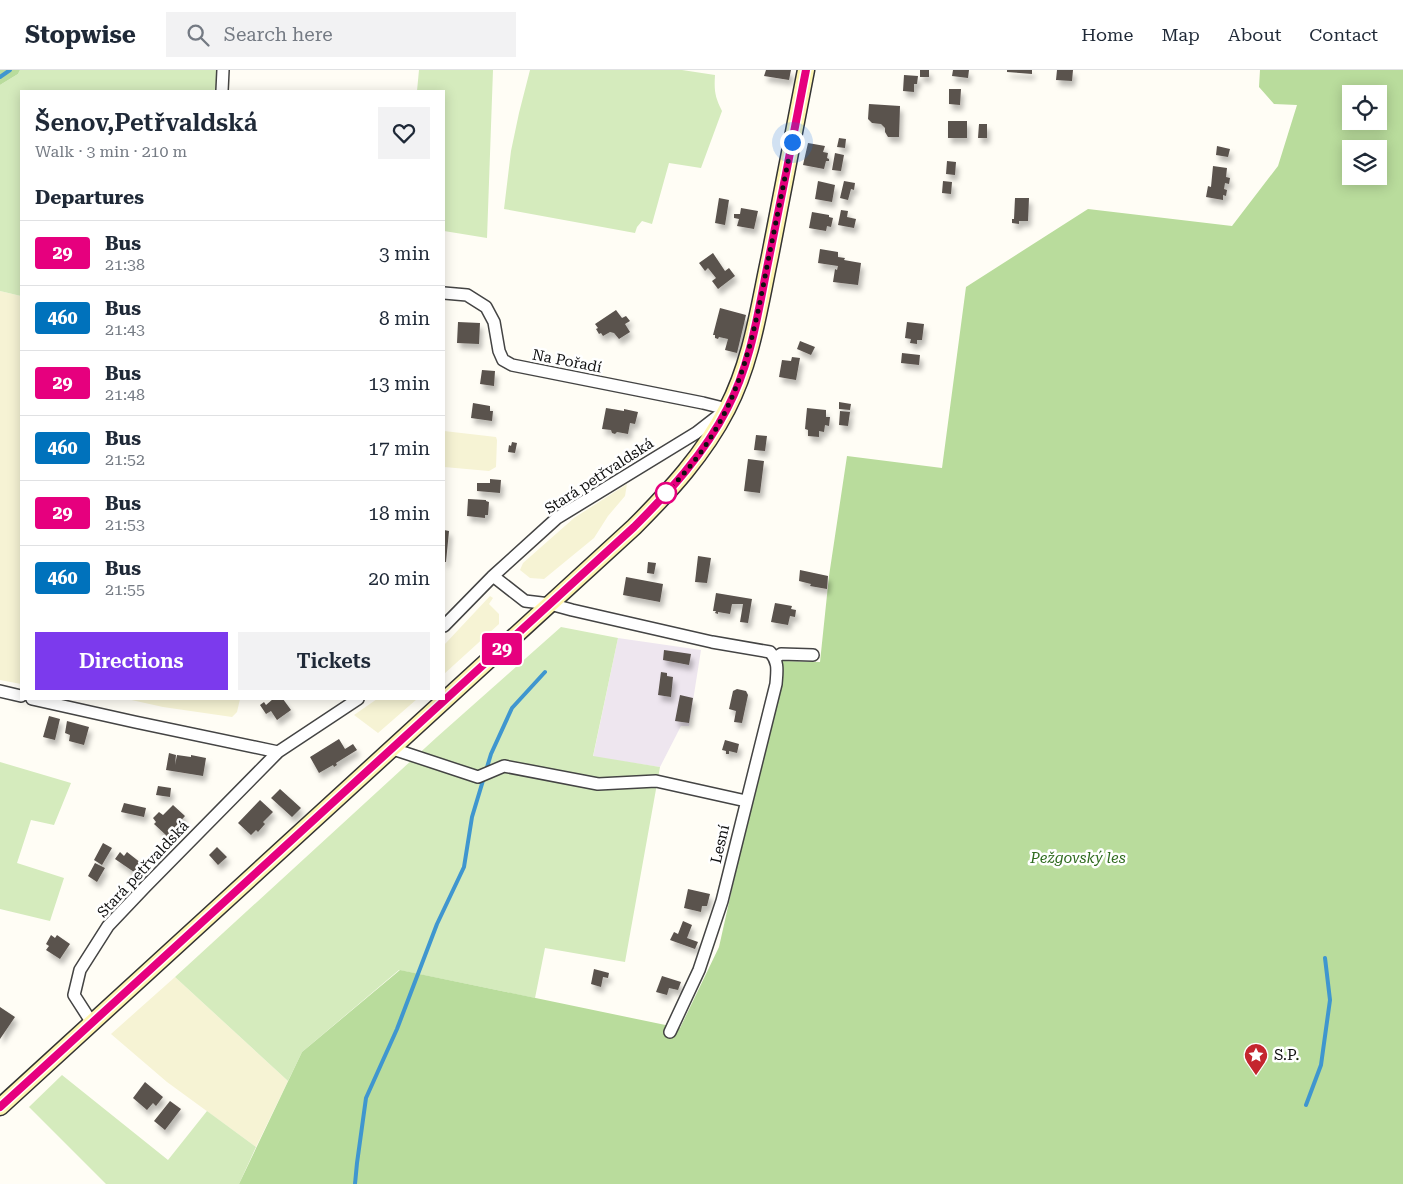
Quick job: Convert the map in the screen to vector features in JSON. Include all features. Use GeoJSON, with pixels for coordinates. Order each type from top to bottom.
{"type":"FeatureCollection","features":[{"type":"Feature","properties":{"kind":"main road"},"geometry":{"type":"LineString","coordinates":[[0,1107],[394,749],[634,527],[696,459],[727,409],[742,372],[759,310],[806,70]]}},
{"type":"Feature","properties":{"kind":"street"},"geometry":{"type":"LineString","coordinates":[[222,90],[223,70]]}},
{"type":"Feature","properties":{"kind":"street","name":"Na Pořadí"},"geometry":{"type":"LineString","coordinates":[[445,292],[467,295],[486,307],[494,322],[499,351],[503,360],[512,365],[727,409]]}},
{"type":"Feature","properties":{"kind":"street","name":"Stará petřvaldská"},"geometry":{"type":"LineString","coordinates":[[445,625],[493,576],[557,518],[696,433],[727,409]]}},
{"type":"Feature","properties":{"kind":"street"},"geometry":{"type":"LineString","coordinates":[[493,576],[525,601],[550,604],[712,642],[770,652],[776,658],[781,654],[814,655]]}},
{"type":"Feature","properties":{"kind":"street","name":"Lesní"},"geometry":{"type":"LineString","coordinates":[[670,1032],[699,970],[722,901],[776,684],[778,670],[776,658]]}},
{"type":"Feature","properties":{"kind":"street"},"geometry":{"type":"LineString","coordinates":[[0,692],[20,696]]}},
{"type":"Feature","properties":{"kind":"street"},"geometry":{"type":"LineString","coordinates":[[36,700],[278,752]]}},
{"type":"Feature","properties":{"kind":"street","name":"Stará petřvaldská"},"geometry":{"type":"LineString","coordinates":[[92,1023],[74,994],[80,970],[108,926],[278,752],[356,700]]}},
{"type":"Feature","properties":{"kind":"street"},"geometry":{"type":"LineString","coordinates":[[394,749],[478,777],[504,766],[598,784],[656,781],[746,801]]}},
{"type":"Feature","properties":{"kind":"shaded area"},"geometry":{"type":"Polygon","coordinates":[[[0,291],[20,296],[20,684],[0,680],[0,291]]]}},
{"type":"Feature","properties":{"kind":"shaded area"},"geometry":{"type":"Polygon","coordinates":[[[445,431],[496,437],[496,467],[489,471],[445,467],[445,431]]]}},
{"type":"Feature","properties":{"kind":"shaded area"},"geometry":{"type":"Polygon","coordinates":[[[627,484],[625,496],[608,516],[594,538],[544,579],[530,578],[520,570],[523,563],[574,518],[627,484]]]}},
{"type":"Feature","properties":{"kind":"shaded area"},"geometry":{"type":"Polygon","coordinates":[[[490,596],[493,598],[489,604],[499,614],[499,624],[445,673],[445,644],[490,596]]]}},
{"type":"Feature","properties":{"kind":"shaded area"},"geometry":{"type":"Polygon","coordinates":[[[618,638],[701,650],[689,726],[681,726],[660,767],[593,757],[618,638]]]}},
{"type":"Feature","properties":{"kind":"shaded area"},"geometry":{"type":"Polygon","coordinates":[[[132,700],[240,700],[237,712],[232,717],[163,707],[132,700]]]}},
{"type":"Feature","properties":{"kind":"shaded area"},"geometry":{"type":"Polygon","coordinates":[[[376,700],[416,700],[378,733],[354,715],[376,700]]]}},
{"type":"Feature","properties":{"kind":"shaded area"},"geometry":{"type":"Polygon","coordinates":[[[175,977],[288,1081],[256,1147],[167,1082],[111,1034],[175,977]]]}},
{"type":"Feature","properties":{"kind":"green space"},"geometry":{"type":"Polygon","coordinates":[[[0,70],[20,70],[18,74],[0,85],[0,70]]]}},
{"type":"Feature","properties":{"kind":"green space"},"geometry":{"type":"Polygon","coordinates":[[[20,70],[221,70],[219,90],[20,90],[20,296],[0,291],[0,85],[18,74],[20,70]]]}},
{"type":"Feature","properties":{"kind":"green space"},"geometry":{"type":"Polygon","coordinates":[[[419,70],[493,70],[487,238],[445,231],[445,90],[417,90],[419,70]]]}},
{"type":"Feature","properties":{"kind":"green space"},"geometry":{"type":"Polygon","coordinates":[[[530,70],[682,70],[715,75],[716,94],[722,111],[701,168],[669,163],[652,224],[642,221],[635,233],[504,209],[511,151],[530,70]]]}},
{"type":"Feature","properties":{"kind":"green space","name":"Pežgovský les"},"geometry":{"type":"Polygon","coordinates":[[[1260,70],[1403,70],[1403,1184],[239,1184],[302,1052],[400,970],[680,1028],[719,947],[783,661],[820,662],[829,576],[847,456],[942,468],[966,287],[1088,209],[1232,226],[1278,166],[1297,105],[1274,104],[1259,87],[1260,70]]]}},
{"type":"Feature","properties":{"kind":"green space"},"geometry":{"type":"Polygon","coordinates":[[[561,627],[618,638],[593,756],[660,767],[625,962],[545,948],[535,998],[399,970],[302,1052],[288,1081],[175,977],[437,737],[561,627]]]}},
{"type":"Feature","properties":{"kind":"green space"},"geometry":{"type":"Polygon","coordinates":[[[0,762],[71,783],[54,825],[31,820],[17,863],[64,878],[50,921],[0,909],[0,762]]]}},
{"type":"Feature","properties":{"kind":"green space"},"geometry":{"type":"Polygon","coordinates":[[[62,1075],[168,1160],[207,1111],[256,1147],[239,1184],[106,1184],[29,1107],[62,1075]]]}},
{"type":"Feature","properties":{"kind":"building"},"geometry":{"type":"Polygon","coordinates":[[[766,70],[791,70],[789,80],[764,76],[766,70]]]}},
{"type":"Feature","properties":{"kind":"building"},"geometry":{"type":"Polygon","coordinates":[[[920,70],[929,70],[929,77],[920,77],[920,70]]]}},
{"type":"Feature","properties":{"kind":"building"},"geometry":{"type":"Polygon","coordinates":[[[953,70],[969,70],[968,78],[952,76],[953,70]]]}},
{"type":"Feature","properties":{"kind":"building"},"geometry":{"type":"Polygon","coordinates":[[[1007,70],[1032,70],[1032,74],[1007,72],[1007,70]]]}},
{"type":"Feature","properties":{"kind":"building"},"geometry":{"type":"Polygon","coordinates":[[[1057,70],[1073,70],[1072,81],[1056,80],[1057,70]]]}},
{"type":"Feature","properties":{"kind":"building"},"geometry":{"type":"Polygon","coordinates":[[[904,75],[918,76],[917,84],[914,84],[914,92],[903,91],[904,75]]]}},
{"type":"Feature","properties":{"kind":"building"},"geometry":{"type":"Polygon","coordinates":[[[949,89],[961,89],[960,105],[949,104],[949,89]]]}},
{"type":"Feature","properties":{"kind":"building"},"geometry":{"type":"Polygon","coordinates":[[[869,104],[900,106],[899,137],[888,137],[885,128],[881,124],[872,123],[868,119],[869,104]]]}},
{"type":"Feature","properties":{"kind":"building"},"geometry":{"type":"Polygon","coordinates":[[[948,121],[967,121],[967,138],[948,138],[948,121]]]}},
{"type":"Feature","properties":{"kind":"building"},"geometry":{"type":"Polygon","coordinates":[[[979,124],[987,124],[987,138],[978,138],[979,124]]]}},
{"type":"Feature","properties":{"kind":"building"},"geometry":{"type":"Polygon","coordinates":[[[839,138],[846,139],[845,148],[837,147],[839,138]]]}},
{"type":"Feature","properties":{"kind":"building"},"geometry":{"type":"Polygon","coordinates":[[[808,143],[825,146],[823,152],[828,153],[827,158],[829,161],[826,161],[824,169],[803,165],[808,143]]]}},
{"type":"Feature","properties":{"kind":"building"},"geometry":{"type":"Polygon","coordinates":[[[1217,146],[1230,149],[1228,157],[1216,155],[1217,146]]]}},
{"type":"Feature","properties":{"kind":"building"},"geometry":{"type":"Polygon","coordinates":[[[835,153],[844,155],[841,171],[832,170],[835,153]]]}},
{"type":"Feature","properties":{"kind":"building"},"geometry":{"type":"Polygon","coordinates":[[[947,161],[956,162],[955,175],[946,174],[947,161]]]}},
{"type":"Feature","properties":{"kind":"building"},"geometry":{"type":"Polygon","coordinates":[[[1213,166],[1227,168],[1226,177],[1230,178],[1229,184],[1225,183],[1224,189],[1227,190],[1226,196],[1223,195],[1223,200],[1206,197],[1208,186],[1211,187],[1213,166]]]}},
{"type":"Feature","properties":{"kind":"building"},"geometry":{"type":"Polygon","coordinates":[[[818,181],[835,185],[832,202],[815,199],[818,181]]]}},
{"type":"Feature","properties":{"kind":"building"},"geometry":{"type":"Polygon","coordinates":[[[844,181],[855,183],[854,190],[851,189],[848,200],[840,198],[844,181]]]}},
{"type":"Feature","properties":{"kind":"building"},"geometry":{"type":"Polygon","coordinates":[[[943,181],[952,182],[951,194],[942,193],[943,181]]]}},
{"type":"Feature","properties":{"kind":"building"},"geometry":{"type":"Polygon","coordinates":[[[719,198],[729,200],[725,225],[715,223],[719,198]]]}},
{"type":"Feature","properties":{"kind":"building"},"geometry":{"type":"Polygon","coordinates":[[[1015,198],[1029,198],[1028,221],[1019,221],[1019,224],[1012,223],[1012,219],[1014,219],[1015,198]]]}},
{"type":"Feature","properties":{"kind":"building"},"geometry":{"type":"Polygon","coordinates":[[[741,208],[758,211],[754,229],[737,226],[739,219],[734,218],[734,214],[740,214],[741,208]]]}},
{"type":"Feature","properties":{"kind":"building"},"geometry":{"type":"Polygon","coordinates":[[[841,210],[848,211],[847,217],[856,219],[854,228],[838,225],[841,210]]]}},
{"type":"Feature","properties":{"kind":"building"},"geometry":{"type":"Polygon","coordinates":[[[812,212],[829,215],[829,217],[833,218],[831,227],[827,226],[826,231],[809,228],[812,212]]]}},
{"type":"Feature","properties":{"kind":"building"},"geometry":{"type":"Polygon","coordinates":[[[820,249],[838,252],[838,257],[845,258],[844,260],[861,263],[858,285],[833,282],[835,269],[837,270],[838,266],[818,263],[820,249]]]}},
{"type":"Feature","properties":{"kind":"building"},"geometry":{"type":"Polygon","coordinates":[[[713,253],[725,271],[729,268],[735,276],[718,289],[712,281],[716,278],[708,268],[705,271],[699,263],[713,253]]]}},
{"type":"Feature","properties":{"kind":"building"},"geometry":{"type":"Polygon","coordinates":[[[720,308],[746,315],[737,353],[725,350],[728,339],[719,337],[718,339],[713,335],[720,308]]]}},
{"type":"Feature","properties":{"kind":"building"},"geometry":{"type":"Polygon","coordinates":[[[616,310],[622,318],[626,316],[630,321],[625,324],[630,332],[619,339],[614,333],[610,332],[603,336],[601,333],[599,334],[595,324],[616,310]]]}},
{"type":"Feature","properties":{"kind":"building"},"geometry":{"type":"Polygon","coordinates":[[[458,322],[480,323],[479,344],[457,343],[458,322]]]}},
{"type":"Feature","properties":{"kind":"building"},"geometry":{"type":"Polygon","coordinates":[[[907,322],[924,324],[922,340],[917,340],[917,344],[910,343],[911,339],[905,338],[907,322]]]}},
{"type":"Feature","properties":{"kind":"building"},"geometry":{"type":"Polygon","coordinates":[[[800,341],[815,347],[811,355],[797,349],[800,341]]]}},
{"type":"Feature","properties":{"kind":"building"},"geometry":{"type":"Polygon","coordinates":[[[902,353],[920,355],[919,365],[901,363],[902,353]]]}},
{"type":"Feature","properties":{"kind":"building"},"geometry":{"type":"Polygon","coordinates":[[[792,357],[800,358],[796,380],[779,377],[782,360],[791,361],[792,357]]]}},
{"type":"Feature","properties":{"kind":"building"},"geometry":{"type":"Polygon","coordinates":[[[482,370],[495,371],[494,386],[480,384],[482,370]]]}},
{"type":"Feature","properties":{"kind":"building"},"geometry":{"type":"Polygon","coordinates":[[[839,402],[851,404],[850,410],[839,409],[839,402]]]}},
{"type":"Feature","properties":{"kind":"building"},"geometry":{"type":"Polygon","coordinates":[[[473,403],[490,406],[490,411],[493,411],[492,421],[471,418],[473,403]]]}},
{"type":"Feature","properties":{"kind":"building"},"geometry":{"type":"Polygon","coordinates":[[[606,408],[638,412],[635,424],[630,423],[628,434],[617,432],[615,434],[611,430],[602,429],[606,408]]]}},
{"type":"Feature","properties":{"kind":"building"},"geometry":{"type":"Polygon","coordinates":[[[807,408],[826,410],[826,417],[830,417],[829,426],[825,425],[824,432],[819,431],[819,437],[808,436],[808,430],[805,429],[807,408]]]}},
{"type":"Feature","properties":{"kind":"building"},"geometry":{"type":"Polygon","coordinates":[[[840,411],[850,412],[848,426],[839,425],[840,411]]]}},
{"type":"Feature","properties":{"kind":"building"},"geometry":{"type":"Polygon","coordinates":[[[756,435],[767,436],[765,451],[754,450],[756,435]]]}},
{"type":"Feature","properties":{"kind":"building"},"geometry":{"type":"Polygon","coordinates":[[[512,442],[517,443],[515,453],[508,452],[509,445],[511,446],[512,442]]]}},
{"type":"Feature","properties":{"kind":"building"},"geometry":{"type":"Polygon","coordinates":[[[748,459],[764,461],[760,493],[744,491],[748,459]]]}},
{"type":"Feature","properties":{"kind":"building"},"geometry":{"type":"Polygon","coordinates":[[[490,479],[501,480],[500,493],[477,491],[477,483],[490,483],[490,479]]]}},
{"type":"Feature","properties":{"kind":"building"},"geometry":{"type":"Polygon","coordinates":[[[468,499],[486,500],[489,502],[488,515],[485,515],[485,518],[467,516],[468,499]]]}},
{"type":"Feature","properties":{"kind":"building"},"geometry":{"type":"Polygon","coordinates":[[[445,530],[449,531],[445,562],[445,530]]]}},
{"type":"Feature","properties":{"kind":"building"},"geometry":{"type":"Polygon","coordinates":[[[698,556],[711,558],[707,583],[695,582],[698,556]]]}},
{"type":"Feature","properties":{"kind":"building"},"geometry":{"type":"Polygon","coordinates":[[[648,562],[656,563],[654,574],[647,573],[648,562]]]}},
{"type":"Feature","properties":{"kind":"building"},"geometry":{"type":"Polygon","coordinates":[[[800,570],[828,576],[827,589],[810,586],[811,584],[799,581],[800,570]]]}},
{"type":"Feature","properties":{"kind":"building"},"geometry":{"type":"Polygon","coordinates":[[[626,577],[663,584],[660,602],[623,595],[626,577]]]}},
{"type":"Feature","properties":{"kind":"building"},"geometry":{"type":"Polygon","coordinates":[[[716,593],[752,599],[748,623],[740,622],[743,604],[732,604],[730,614],[715,613],[716,611],[713,611],[716,593]]]}},
{"type":"Feature","properties":{"kind":"building"},"geometry":{"type":"Polygon","coordinates":[[[775,603],[792,606],[791,609],[796,610],[795,617],[790,616],[788,625],[771,622],[775,603]]]}},
{"type":"Feature","properties":{"kind":"building"},"geometry":{"type":"Polygon","coordinates":[[[664,650],[691,654],[689,665],[663,660],[664,650]]]}},
{"type":"Feature","properties":{"kind":"building"},"geometry":{"type":"Polygon","coordinates":[[[661,672],[673,677],[671,697],[658,695],[661,672]]]}},
{"type":"Feature","properties":{"kind":"building"},"geometry":{"type":"Polygon","coordinates":[[[737,689],[746,691],[748,695],[742,723],[734,722],[736,711],[729,709],[733,691],[737,689]]]}},
{"type":"Feature","properties":{"kind":"building"},"geometry":{"type":"Polygon","coordinates":[[[680,695],[693,698],[689,723],[675,721],[680,695]]]}},
{"type":"Feature","properties":{"kind":"building"},"geometry":{"type":"Polygon","coordinates":[[[272,700],[284,700],[291,710],[277,720],[271,711],[266,714],[260,705],[264,702],[266,705],[272,700]]]}},
{"type":"Feature","properties":{"kind":"building"},"geometry":{"type":"Polygon","coordinates":[[[49,716],[60,719],[55,740],[43,737],[49,716]]]}},
{"type":"Feature","properties":{"kind":"building"},"geometry":{"type":"Polygon","coordinates":[[[67,721],[89,727],[84,745],[69,741],[70,735],[65,733],[67,721]]]}},
{"type":"Feature","properties":{"kind":"building"},"geometry":{"type":"Polygon","coordinates":[[[339,739],[345,749],[353,744],[357,750],[336,763],[337,765],[334,767],[333,765],[319,773],[310,757],[339,739]]]}},
{"type":"Feature","properties":{"kind":"building"},"geometry":{"type":"Polygon","coordinates":[[[725,740],[739,744],[737,753],[729,751],[729,754],[726,754],[726,751],[722,750],[725,740]]]}},
{"type":"Feature","properties":{"kind":"building"},"geometry":{"type":"Polygon","coordinates":[[[169,753],[176,755],[175,765],[177,755],[206,758],[203,776],[166,770],[169,753]]]}},
{"type":"Feature","properties":{"kind":"building"},"geometry":{"type":"Polygon","coordinates":[[[158,786],[171,788],[170,797],[156,795],[158,786]]]}},
{"type":"Feature","properties":{"kind":"building"},"geometry":{"type":"Polygon","coordinates":[[[280,789],[301,808],[292,817],[271,798],[280,789]]]}},
{"type":"Feature","properties":{"kind":"building"},"geometry":{"type":"Polygon","coordinates":[[[260,800],[273,812],[263,822],[265,824],[258,832],[256,830],[251,835],[238,823],[260,800]]]}},
{"type":"Feature","properties":{"kind":"building"},"geometry":{"type":"Polygon","coordinates":[[[124,803],[146,808],[144,817],[121,812],[124,803]]]}},
{"type":"Feature","properties":{"kind":"building"},"geometry":{"type":"Polygon","coordinates":[[[173,805],[185,816],[167,836],[154,824],[156,822],[153,818],[159,812],[163,815],[173,805]]]}},
{"type":"Feature","properties":{"kind":"building"},"geometry":{"type":"Polygon","coordinates":[[[103,843],[112,848],[102,865],[94,860],[103,843]]]}},
{"type":"Feature","properties":{"kind":"building"},"geometry":{"type":"Polygon","coordinates":[[[217,847],[227,857],[218,865],[209,855],[217,847]]]}},
{"type":"Feature","properties":{"kind":"building"},"geometry":{"type":"Polygon","coordinates":[[[120,852],[124,856],[127,852],[141,863],[134,872],[115,859],[120,852]]]}},
{"type":"Feature","properties":{"kind":"building"},"geometry":{"type":"Polygon","coordinates":[[[95,863],[105,868],[97,882],[88,876],[95,863]]]}},
{"type":"Feature","properties":{"kind":"building"},"geometry":{"type":"Polygon","coordinates":[[[688,889],[710,894],[707,906],[702,906],[701,912],[684,908],[688,889]]]}},
{"type":"Feature","properties":{"kind":"building"},"geometry":{"type":"Polygon","coordinates":[[[683,921],[692,925],[687,938],[698,942],[695,949],[670,940],[674,932],[678,934],[683,921]]]}},
{"type":"Feature","properties":{"kind":"building"},"geometry":{"type":"Polygon","coordinates":[[[51,935],[55,938],[57,935],[70,944],[60,959],[46,950],[49,946],[46,944],[51,935]]]}},
{"type":"Feature","properties":{"kind":"building"},"geometry":{"type":"Polygon","coordinates":[[[594,969],[609,973],[608,978],[603,977],[601,987],[591,984],[594,969]]]}},
{"type":"Feature","properties":{"kind":"building"},"geometry":{"type":"Polygon","coordinates":[[[662,976],[681,982],[678,990],[669,988],[667,995],[656,992],[662,976]]]}},
{"type":"Feature","properties":{"kind":"building"},"geometry":{"type":"Polygon","coordinates":[[[0,1007],[15,1017],[0,1039],[0,1007]]]}},
{"type":"Feature","properties":{"kind":"building"},"geometry":{"type":"Polygon","coordinates":[[[145,1082],[163,1097],[156,1106],[153,1103],[147,1110],[133,1098],[145,1082]]]}},
{"type":"Feature","properties":{"kind":"building"},"geometry":{"type":"Polygon","coordinates":[[[170,1101],[181,1109],[165,1130],[154,1121],[170,1101]]]}},
{"type":"Feature","properties":{"kind":"waterway"},"geometry":{"type":"LineString","coordinates":[[0,77],[10,70]]}},
{"type":"Feature","properties":{"kind":"waterway"},"geometry":{"type":"LineString","coordinates":[[355,1184],[366,1098],[397,1029],[437,924],[464,867],[472,817],[491,754],[512,708],[545,672]]}},
{"type":"Feature","properties":{"kind":"waterway"},"geometry":{"type":"LineString","coordinates":[[1306,1105],[1321,1065],[1330,1000],[1325,958]]}},
{"type":"Feature","properties":{"kind":"bus line","name":"29"},"geometry":{"type":"LineString","coordinates":[[0,1107],[394,749],[634,527],[696,459],[727,409],[747,357],[759,310],[806,70]]}},
{"type":"Feature","properties":{"kind":"place","name":"S.P."},"geometry":{"type":"Point","coordinates":[1256,1076]}},
{"type":"Feature","properties":{"kind":"route"},"geometry":{"type":"LineString","coordinates":[[666,493],[689,468],[717,428],[734,394],[745,364],[759,310],[792,142]]}}]}
